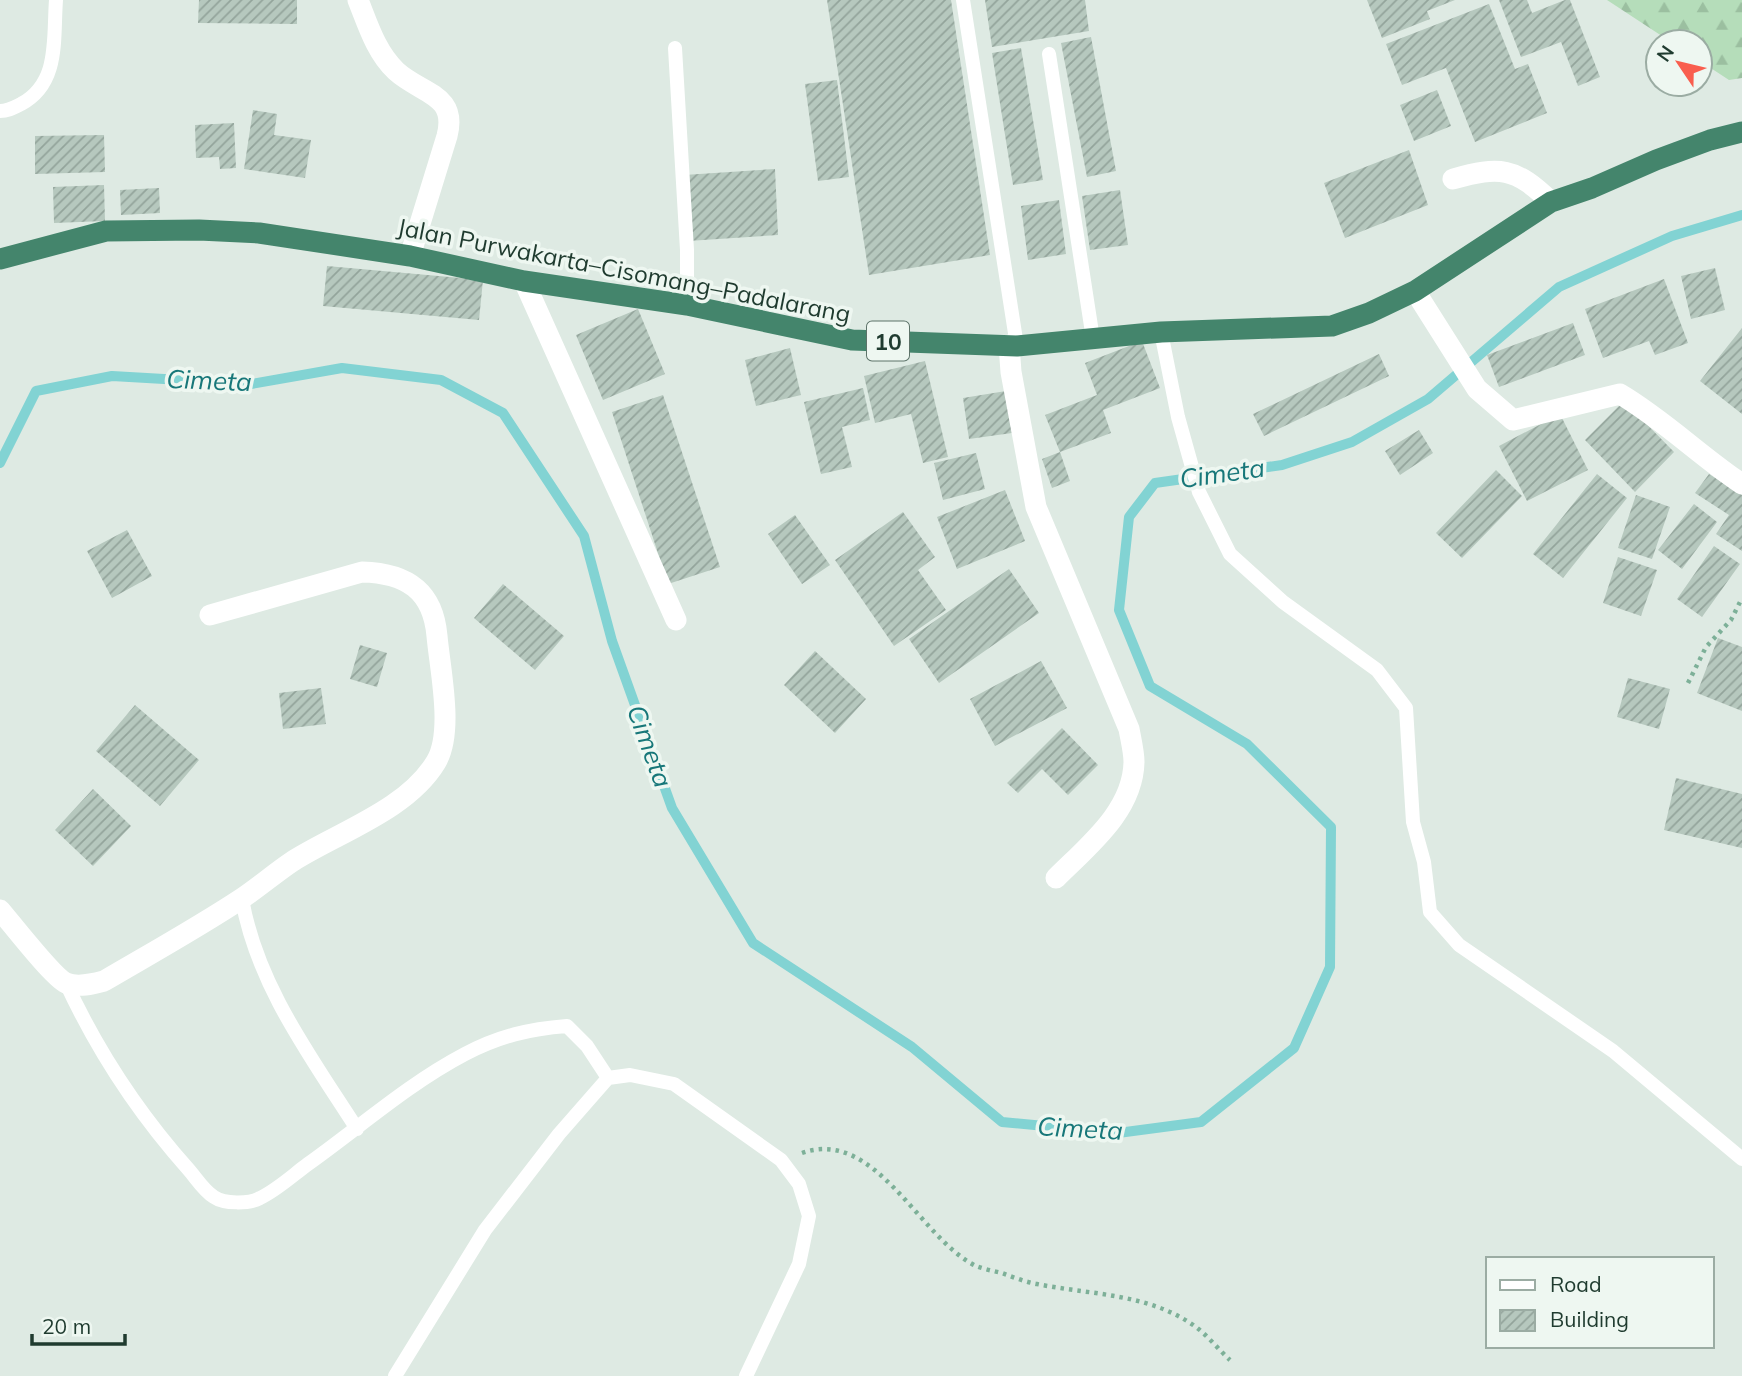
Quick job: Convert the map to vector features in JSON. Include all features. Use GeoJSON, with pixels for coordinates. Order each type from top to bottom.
{"type":"FeatureCollection","features":[{"type":"Feature","properties":{"kind":"highway","name":"Jalan Purwakarta–Cisomang–Padalarang"},"geometry":{"type":"LineString","coordinates":[[0,259],[106,231],[199,230],[259,233],[410,256],[524,281],[687,305],[852,340],[1013,345],[1161,332],[1332,326],[1369,313],[1415,291],[1551,202],[1710,140],[1742,132]]}},
{"type":"Feature","properties":{"kind":"street"},"geometry":{"type":"LineString","coordinates":[[358,0],[376,46],[397,72],[443,103],[450,111],[447,136],[410,256]]}},
{"type":"Feature","properties":{"kind":"street"},"geometry":{"type":"LineString","coordinates":[[1453,179],[1490,169],[1507,172],[1535,186],[1551,202]]}},
{"type":"Feature","properties":{"kind":"street"},"geometry":{"type":"LineString","coordinates":[[524,281],[677,620]]}},
{"type":"Feature","properties":{"kind":"street"},"geometry":{"type":"LineString","coordinates":[[1415,291],[1477,389],[1513,419],[1620,394],[1647,410],[1742,484]]}},
{"type":"Feature","properties":{"kind":"street"},"geometry":{"type":"LineString","coordinates":[[1013,345],[1011,372],[1036,507],[1129,730],[1134,762],[1129,788],[1117,811],[1102,832],[1056,877]]}},
{"type":"Feature","properties":{"kind":"street"},"geometry":{"type":"LineString","coordinates":[[0,910],[66,983],[86,986],[104,981],[242,899],[293,861],[405,797],[437,761],[446,723],[435,618],[427,598],[407,582],[383,572],[362,572],[210,615]]}},
{"type":"Feature","properties":{"kind":"lane"},"geometry":{"type":"LineString","coordinates":[[0,111],[8,111],[35,97],[51,71],[56,0]]}},
{"type":"Feature","properties":{"kind":"lane"},"geometry":{"type":"LineString","coordinates":[[963,0],[1013,345]]}},
{"type":"Feature","properties":{"kind":"lane"},"geometry":{"type":"LineString","coordinates":[[675,48],[687,250],[687,305]]}},
{"type":"Feature","properties":{"kind":"lane"},"geometry":{"type":"LineString","coordinates":[[1049,54],[1093,339]]}},
{"type":"Feature","properties":{"kind":"lane"},"geometry":{"type":"LineString","coordinates":[[1161,332],[1178,417],[1199,492],[1230,554],[1283,602],[1377,670],[1406,708],[1413,822],[1424,862],[1430,912],[1460,945],[1613,1051],[1742,1159]]}},
{"type":"Feature","properties":{"kind":"lane"},"geometry":{"type":"LineString","coordinates":[[242,899],[245,917],[259,957],[283,1012],[357,1129]]}},
{"type":"Feature","properties":{"kind":"lane"},"geometry":{"type":"LineString","coordinates":[[66,983],[82,1018],[125,1087],[159,1134],[214,1198],[239,1202],[259,1199],[357,1129],[413,1084],[455,1059],[502,1037],[530,1029],[567,1026],[587,1046],[608,1078]]}},
{"type":"Feature","properties":{"kind":"lane"},"geometry":{"type":"LineString","coordinates":[[395,1376],[485,1230],[559,1134],[608,1078],[630,1075],[674,1084],[781,1160],[799,1184],[809,1216],[799,1264],[746,1376]]}},
{"type":"Feature","properties":{"kind":"path"},"geometry":{"type":"LineString","coordinates":[[1688,683],[1706,647],[1731,620],[1742,598]]}},
{"type":"Feature","properties":{"kind":"path"},"geometry":{"type":"LineString","coordinates":[[781,1160],[813,1149],[841,1152],[867,1162],[935,1236],[975,1266],[1037,1284],[1102,1292],[1154,1306],[1196,1327],[1230,1360]]}},
{"type":"Feature","properties":{"kind":"green space"},"geometry":{"type":"Polygon","coordinates":[[[1607,0],[1742,0],[1742,78],[1729,80],[1714,70],[1714,28],[1650,28],[1607,0]]]}},
{"type":"Feature","properties":{"kind":"building"},"geometry":{"type":"Polygon","coordinates":[[[199,0],[297,0],[297,24],[198,23],[199,0]]]}},
{"type":"Feature","properties":{"kind":"building"},"geometry":{"type":"Polygon","coordinates":[[[827,0],[951,0],[990,255],[869,275],[827,0]]]}},
{"type":"Feature","properties":{"kind":"building"},"geometry":{"type":"Polygon","coordinates":[[[985,0],[1085,0],[1089,31],[992,47],[985,0]]]}},
{"type":"Feature","properties":{"kind":"building"},"geometry":{"type":"Polygon","coordinates":[[[1367,0],[1455,0],[1427,11],[1430,19],[1382,38],[1367,0]]]}},
{"type":"Feature","properties":{"kind":"building"},"geometry":{"type":"Polygon","coordinates":[[[1499,0],[1527,0],[1532,13],[1570,0],[1600,77],[1578,86],[1561,42],[1521,57],[1499,0]]]}},
{"type":"Feature","properties":{"kind":"building"},"geometry":{"type":"Polygon","coordinates":[[[1489,4],[1515,69],[1528,64],[1547,113],[1475,142],[1446,68],[1402,85],[1386,44],[1489,4]]]}},
{"type":"Feature","properties":{"kind":"building"},"geometry":{"type":"Polygon","coordinates":[[[1091,37],[1116,171],[1087,177],[1061,43],[1091,37]]]}},
{"type":"Feature","properties":{"kind":"building"},"geometry":{"type":"Polygon","coordinates":[[[1021,48],[1043,180],[1013,185],[992,53],[1021,48]]]}},
{"type":"Feature","properties":{"kind":"building"},"geometry":{"type":"Polygon","coordinates":[[[837,80],[849,177],[818,181],[805,84],[837,80]]]}},
{"type":"Feature","properties":{"kind":"building"},"geometry":{"type":"Polygon","coordinates":[[[1437,90],[1451,126],[1414,141],[1400,105],[1437,90]]]}},
{"type":"Feature","properties":{"kind":"building"},"geometry":{"type":"Polygon","coordinates":[[[253,110],[277,114],[274,135],[311,140],[305,178],[244,169],[253,110]]]}},
{"type":"Feature","properties":{"kind":"building"},"geometry":{"type":"Polygon","coordinates":[[[234,123],[236,168],[220,169],[219,157],[196,158],[195,125],[234,123]]]}},
{"type":"Feature","properties":{"kind":"building"},"geometry":{"type":"Polygon","coordinates":[[[104,135],[105,172],[35,174],[35,136],[104,135]]]}},
{"type":"Feature","properties":{"kind":"building"},"geometry":{"type":"Polygon","coordinates":[[[1409,150],[1428,205],[1345,238],[1324,183],[1409,150]]]}},
{"type":"Feature","properties":{"kind":"building"},"geometry":{"type":"Polygon","coordinates":[[[775,169],[778,235],[688,241],[684,175],[775,169]]]}},
{"type":"Feature","properties":{"kind":"building"},"geometry":{"type":"Polygon","coordinates":[[[104,185],[105,221],[54,223],[53,187],[104,185]]]}},
{"type":"Feature","properties":{"kind":"building"},"geometry":{"type":"Polygon","coordinates":[[[159,188],[160,213],[121,215],[120,190],[159,188]]]}},
{"type":"Feature","properties":{"kind":"building"},"geometry":{"type":"Polygon","coordinates":[[[1120,190],[1128,245],[1090,250],[1082,196],[1120,190]]]}},
{"type":"Feature","properties":{"kind":"building"},"geometry":{"type":"Polygon","coordinates":[[[1059,200],[1066,254],[1028,260],[1021,206],[1059,200]]]}},
{"type":"Feature","properties":{"kind":"building"},"geometry":{"type":"Polygon","coordinates":[[[327,266],[483,280],[479,320],[323,306],[327,266]]]}},
{"type":"Feature","properties":{"kind":"building"},"geometry":{"type":"Polygon","coordinates":[[[1715,268],[1725,310],[1691,319],[1681,276],[1715,268]]]}},
{"type":"Feature","properties":{"kind":"building"},"geometry":{"type":"Polygon","coordinates":[[[1664,279],[1688,343],[1655,355],[1649,341],[1603,358],[1585,309],[1664,279]]]}},
{"type":"Feature","properties":{"kind":"building"},"geometry":{"type":"Polygon","coordinates":[[[638,309],[665,374],[603,400],[576,335],[638,309]]]}},
{"type":"Feature","properties":{"kind":"building"},"geometry":{"type":"Polygon","coordinates":[[[1573,323],[1585,355],[1499,387],[1487,355],[1573,323]]]}},
{"type":"Feature","properties":{"kind":"building"},"geometry":{"type":"Polygon","coordinates":[[[1742,328],[1742,414],[1700,381],[1742,328]]]}},
{"type":"Feature","properties":{"kind":"building"},"geometry":{"type":"Polygon","coordinates":[[[1142,341],[1160,388],[1103,410],[1111,433],[1060,452],[1045,415],[1097,395],[1085,363],[1142,341]]]}},
{"type":"Feature","properties":{"kind":"building"},"geometry":{"type":"Polygon","coordinates":[[[790,348],[801,395],[756,406],[745,360],[790,348]]]}},
{"type":"Feature","properties":{"kind":"building"},"geometry":{"type":"Polygon","coordinates":[[[1379,354],[1389,376],[1264,436],[1253,414],[1379,354]]]}},
{"type":"Feature","properties":{"kind":"building"},"geometry":{"type":"Polygon","coordinates":[[[925,361],[948,457],[923,463],[911,414],[875,423],[864,376],[925,361]]]}},
{"type":"Feature","properties":{"kind":"building"},"geometry":{"type":"Polygon","coordinates":[[[863,388],[870,420],[842,427],[852,467],[821,474],[804,402],[863,388]]]}},
{"type":"Feature","properties":{"kind":"building"},"geometry":{"type":"Polygon","coordinates":[[[1006,391],[1012,433],[969,439],[963,398],[1006,391]]]}},
{"type":"Feature","properties":{"kind":"building"},"geometry":{"type":"Polygon","coordinates":[[[663,395],[720,567],[668,584],[612,412],[663,395]]]}},
{"type":"Feature","properties":{"kind":"building"},"geometry":{"type":"Polygon","coordinates":[[[1624,401],[1674,452],[1635,492],[1585,440],[1624,401]]]}},
{"type":"Feature","properties":{"kind":"building"},"geometry":{"type":"Polygon","coordinates":[[[1560,414],[1588,470],[1527,501],[1499,446],[1560,414]]]}},
{"type":"Feature","properties":{"kind":"building"},"geometry":{"type":"Polygon","coordinates":[[[1419,430],[1433,453],[1400,475],[1385,451],[1419,430]]]}},
{"type":"Feature","properties":{"kind":"building"},"geometry":{"type":"Polygon","coordinates":[[[1060,452],[1070,481],[1052,488],[1042,459],[1060,452]]]}},
{"type":"Feature","properties":{"kind":"building"},"geometry":{"type":"Polygon","coordinates":[[[976,453],[985,489],[943,500],[934,463],[976,453]]]}},
{"type":"Feature","properties":{"kind":"building"},"geometry":{"type":"Polygon","coordinates":[[[1496,470],[1522,496],[1462,558],[1436,533],[1496,470]]]}},
{"type":"Feature","properties":{"kind":"building"},"geometry":{"type":"Polygon","coordinates":[[[1597,474],[1627,498],[1563,578],[1533,554],[1597,474]]]}},
{"type":"Feature","properties":{"kind":"building"},"geometry":{"type":"Polygon","coordinates":[[[1709,474],[1742,495],[1742,551],[1716,534],[1729,515],[1695,493],[1709,474]]]}},
{"type":"Feature","properties":{"kind":"building"},"geometry":{"type":"Polygon","coordinates":[[[1005,490],[1025,541],[957,569],[937,517],[1005,490]]]}},
{"type":"Feature","properties":{"kind":"building"},"geometry":{"type":"Polygon","coordinates":[[[1636,495],[1670,507],[1652,559],[1618,548],[1636,495]]]}},
{"type":"Feature","properties":{"kind":"building"},"geometry":{"type":"Polygon","coordinates":[[[1694,504],[1717,522],[1682,569],[1658,550],[1694,504]]]}},
{"type":"Feature","properties":{"kind":"building"},"geometry":{"type":"Polygon","coordinates":[[[903,512],[935,557],[918,570],[946,610],[894,646],[835,560],[903,512]]]}},
{"type":"Feature","properties":{"kind":"building"},"geometry":{"type":"Polygon","coordinates":[[[795,515],[830,565],[802,584],[768,534],[795,515]]]}},
{"type":"Feature","properties":{"kind":"building"},"geometry":{"type":"Polygon","coordinates":[[[127,530],[152,576],[112,598],[87,551],[127,530]]]}},
{"type":"Feature","properties":{"kind":"building"},"geometry":{"type":"Polygon","coordinates":[[[1714,546],[1740,564],[1702,617],[1677,599],[1714,546]]]}},
{"type":"Feature","properties":{"kind":"building"},"geometry":{"type":"Polygon","coordinates":[[[1618,557],[1657,570],[1641,616],[1603,603],[1618,557]]]}},
{"type":"Feature","properties":{"kind":"building"},"geometry":{"type":"Polygon","coordinates":[[[1009,569],[1039,613],[939,683],[909,639],[1009,569]]]}},
{"type":"Feature","properties":{"kind":"building"},"geometry":{"type":"Polygon","coordinates":[[[503,584],[564,636],[535,670],[474,618],[503,584]]]}},
{"type":"Feature","properties":{"kind":"building"},"geometry":{"type":"Polygon","coordinates":[[[1718,638],[1742,647],[1742,711],[1697,693],[1718,638]]]}},
{"type":"Feature","properties":{"kind":"building"},"geometry":{"type":"Polygon","coordinates":[[[360,645],[387,653],[377,687],[350,679],[360,645]]]}},
{"type":"Feature","properties":{"kind":"building"},"geometry":{"type":"Polygon","coordinates":[[[815,651],[866,699],[835,733],[784,685],[815,651]]]}},
{"type":"Feature","properties":{"kind":"building"},"geometry":{"type":"Polygon","coordinates":[[[1041,661],[1067,708],[995,746],[970,699],[1041,661]]]}},
{"type":"Feature","properties":{"kind":"building"},"geometry":{"type":"Polygon","coordinates":[[[1628,678],[1670,689],[1659,729],[1617,717],[1628,678]]]}},
{"type":"Feature","properties":{"kind":"building"},"geometry":{"type":"Polygon","coordinates":[[[321,688],[326,724],[283,729],[279,693],[321,688]]]}},
{"type":"Feature","properties":{"kind":"building"},"geometry":{"type":"Polygon","coordinates":[[[135,705],[199,760],[160,806],[96,751],[135,705]]]}},
{"type":"Feature","properties":{"kind":"building"},"geometry":{"type":"Polygon","coordinates":[[[1062,728],[1098,765],[1068,795],[1042,769],[1018,793],[1007,783],[1062,728]]]}},
{"type":"Feature","properties":{"kind":"building"},"geometry":{"type":"Polygon","coordinates":[[[1676,778],[1742,794],[1742,848],[1664,830],[1676,778]]]}},
{"type":"Feature","properties":{"kind":"building"},"geometry":{"type":"Polygon","coordinates":[[[93,789],[131,826],[93,866],[55,830],[93,789]]]}},
{"type":"Feature","properties":{"kind":"waterway","name":"Cimeta"},"geometry":{"type":"LineString","coordinates":[[0,463],[36,391],[112,376],[251,384],[342,368],[441,380],[503,413],[584,536],[612,641],[672,808],[753,943],[912,1047],[1002,1122],[1118,1133],[1201,1122],[1294,1048],[1330,967],[1331,827],[1247,744],[1150,686],[1119,610],[1129,517],[1155,483],[1282,465],[1352,442],[1428,399],[1559,287],[1672,236],[1742,215]]}}]}
